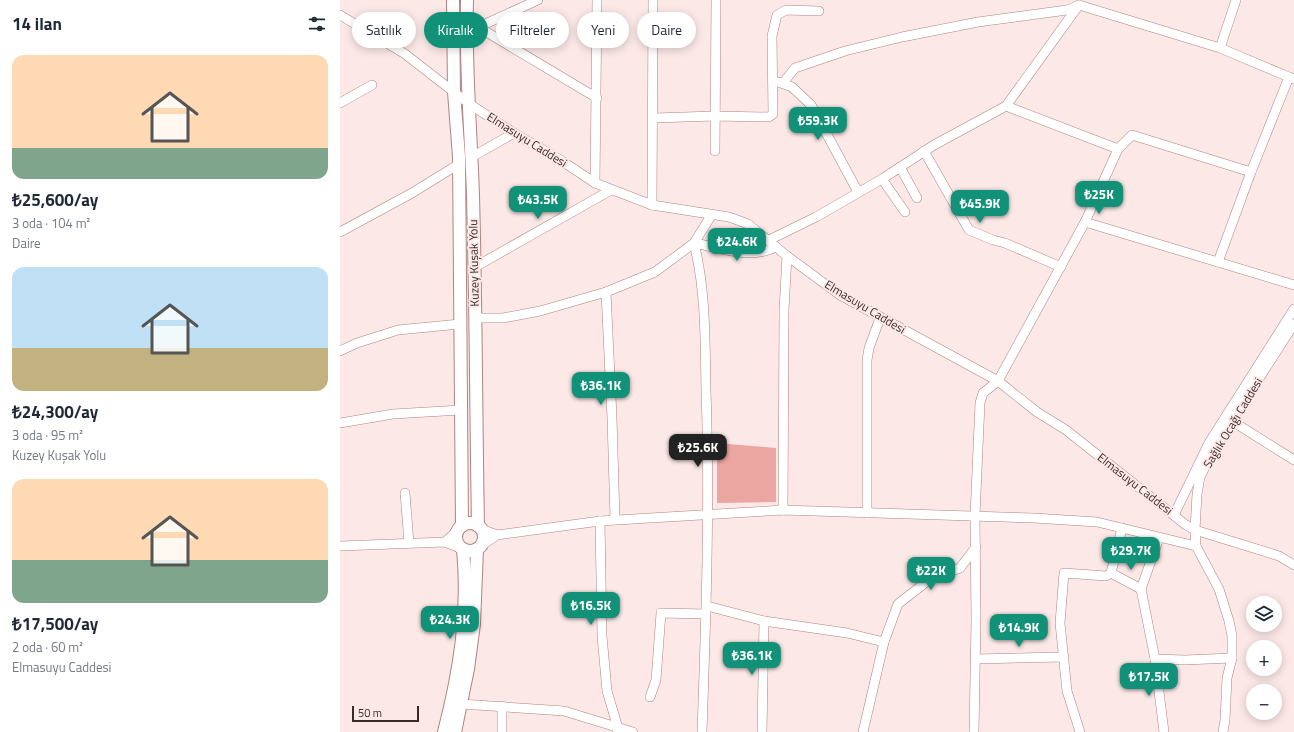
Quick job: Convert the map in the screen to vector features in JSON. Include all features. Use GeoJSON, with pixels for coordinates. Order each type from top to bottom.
{"type":"FeatureCollection","features":[{"type":"Feature","properties":{"kind":"main road","name":"Kuzey Kuşak Yolu"},"geometry":{"type":"LineString","coordinates":[[452,0],[454,92],[459,164],[461,527],[457,532],[457,541],[464,555]]}},
{"type":"Feature","properties":{"kind":"main road","name":"Kuzey Kuşak Yolu"},"geometry":{"type":"LineString","coordinates":[[467,0],[467,12]]}},
{"type":"Feature","properties":{"kind":"main road","name":"Kuzey Kuşak Yolu"},"geometry":{"type":"LineString","coordinates":[[466,48],[468,103],[472,157],[480,527],[484,537],[479,547]]}},
{"type":"Feature","properties":{"kind":"main road"},"geometry":{"type":"LineString","coordinates":[[461,527],[470,523],[480,527]]}},
{"type":"Feature","properties":{"kind":"main road"},"geometry":{"type":"LineString","coordinates":[[444,732],[452,703],[465,624],[464,555],[468,550],[479,547],[474,624],[462,704],[455,732]]}},
{"type":"Feature","properties":{"kind":"street"},"geometry":{"type":"LineString","coordinates":[[488,23],[538,0]]}},
{"type":"Feature","properties":{"kind":"street"},"geometry":{"type":"LineString","coordinates":[[595,183],[597,0]]}},
{"type":"Feature","properties":{"kind":"street"},"geometry":{"type":"LineString","coordinates":[[652,205],[654,0]]}},
{"type":"Feature","properties":{"kind":"street"},"geometry":{"type":"LineString","coordinates":[[715,151],[714,116],[716,0]]}},
{"type":"Feature","properties":{"kind":"street"},"geometry":{"type":"LineString","coordinates":[[1220,48],[1236,0]]}},
{"type":"Feature","properties":{"kind":"street"},"geometry":{"type":"LineString","coordinates":[[778,82],[795,68],[846,51],[902,37],[978,22],[1067,10],[1080,2],[1220,48],[1292,78],[1251,172],[1218,262]]}},
{"type":"Feature","properties":{"kind":"street"},"geometry":{"type":"LineString","coordinates":[[694,243],[750,254],[766,252],[773,244],[924,151],[1006,106],[1080,2]]}},
{"type":"Feature","properties":{"kind":"street"},"geometry":{"type":"LineString","coordinates":[[654,118],[714,116],[769,117],[773,114],[778,82],[772,36],[777,15],[786,10],[818,11]]}},
{"type":"Feature","properties":{"kind":"street","name":"Elmasuyu Caddesi"},"geometry":{"type":"LineString","coordinates":[[340,15],[405,54],[468,103],[595,183],[652,205],[711,216],[730,217],[743,221],[840,295],[998,381],[1037,412],[1066,430],[1195,530],[1279,556],[1294,565]]}},
{"type":"Feature","properties":{"kind":"street"},"geometry":{"type":"LineString","coordinates":[[488,34],[597,98]]}},
{"type":"Feature","properties":{"kind":"street"},"geometry":{"type":"LineString","coordinates":[[778,82],[792,87],[810,105],[858,192]]}},
{"type":"Feature","properties":{"kind":"street"},"geometry":{"type":"LineString","coordinates":[[340,103],[372,85]]}},
{"type":"Feature","properties":{"kind":"street"},"geometry":{"type":"LineString","coordinates":[[1006,106],[1118,149]]}},
{"type":"Feature","properties":{"kind":"street"},"geometry":{"type":"LineString","coordinates":[[472,157],[514,133]]}},
{"type":"Feature","properties":{"kind":"street"},"geometry":{"type":"LineString","coordinates":[[974,732],[976,659],[975,516],[980,403],[983,394],[998,381],[1085,222],[1118,149],[1132,135],[1251,172]]}},
{"type":"Feature","properties":{"kind":"street"},"geometry":{"type":"LineString","coordinates":[[924,151],[969,230],[993,240],[1005,243],[1061,267]]}},
{"type":"Feature","properties":{"kind":"street"},"geometry":{"type":"LineString","coordinates":[[340,232],[412,193],[459,164]]}},
{"type":"Feature","properties":{"kind":"street"},"geometry":{"type":"LineString","coordinates":[[900,167],[917,198]]}},
{"type":"Feature","properties":{"kind":"street"},"geometry":{"type":"LineString","coordinates":[[882,178],[905,212]]}},
{"type":"Feature","properties":{"kind":"street"},"geometry":{"type":"LineString","coordinates":[[475,267],[611,190]]}},
{"type":"Feature","properties":{"kind":"street"},"geometry":{"type":"LineString","coordinates":[[475,318],[503,318],[532,313],[606,292],[655,272],[694,243],[711,216]]}},
{"type":"Feature","properties":{"kind":"street"},"geometry":{"type":"LineString","coordinates":[[1085,222],[1294,285]]}},
{"type":"Feature","properties":{"kind":"street"},"geometry":{"type":"LineString","coordinates":[[694,243],[699,263],[704,317],[708,450],[706,610],[702,732]]}},
{"type":"Feature","properties":{"kind":"street"},"geometry":{"type":"LineString","coordinates":[[782,510],[784,310],[787,256]]}},
{"type":"Feature","properties":{"kind":"street"},"geometry":{"type":"LineString","coordinates":[[606,292],[612,418],[614,519]]}},
{"type":"Feature","properties":{"kind":"street"},"geometry":{"type":"LineString","coordinates":[[1174,515],[1209,443],[1294,309]]}},
{"type":"Feature","properties":{"kind":"street"},"geometry":{"type":"LineString","coordinates":[[867,513],[867,360],[869,348],[880,318]]}},
{"type":"Feature","properties":{"kind":"street"},"geometry":{"type":"LineString","coordinates":[[340,352],[357,343],[398,330],[460,324]]}},
{"type":"Feature","properties":{"kind":"street","name":"Sağlık Ocağı Caddesi"},"geometry":{"type":"LineString","coordinates":[[1195,530],[1197,494],[1200,478],[1215,447],[1294,324]]}},
{"type":"Feature","properties":{"kind":"street"},"geometry":{"type":"LineString","coordinates":[[340,423],[393,414],[461,410]]}},
{"type":"Feature","properties":{"kind":"street"},"geometry":{"type":"LineString","coordinates":[[1232,421],[1294,460]]}},
{"type":"Feature","properties":{"kind":"street"},"geometry":{"type":"LineString","coordinates":[[405,493],[410,543]]}},
{"type":"Feature","properties":{"kind":"street"},"geometry":{"type":"LineString","coordinates":[[479,547],[497,535],[614,519],[782,510],[975,516],[1098,522],[1158,538],[1196,546]]}},
{"type":"Feature","properties":{"kind":"street"},"geometry":{"type":"LineString","coordinates":[[600,521],[602,636],[607,691],[617,730]]}},
{"type":"Feature","properties":{"kind":"street"},"geometry":{"type":"LineString","coordinates":[[445,542],[461,527]]}},
{"type":"Feature","properties":{"kind":"street"},"geometry":{"type":"LineString","coordinates":[[480,527],[497,535]]}},
{"type":"Feature","properties":{"kind":"street"},"geometry":{"type":"LineString","coordinates":[[1080,732],[1067,691],[1060,623],[1064,573],[1106,576],[1110,573],[1122,528]]}},
{"type":"Feature","properties":{"kind":"street"},"geometry":{"type":"LineString","coordinates":[[1195,530],[1196,546],[1225,605],[1232,636],[1232,658],[1227,678],[1223,732]]}},
{"type":"Feature","properties":{"kind":"street"},"geometry":{"type":"LineString","coordinates":[[1158,538],[1141,589],[1155,659],[1164,732]]}},
{"type":"Feature","properties":{"kind":"street"},"geometry":{"type":"LineString","coordinates":[[340,546],[445,542],[464,555]]}},
{"type":"Feature","properties":{"kind":"street"},"geometry":{"type":"LineString","coordinates":[[863,732],[884,642],[898,604],[930,579],[960,568],[976,547]]}},
{"type":"Feature","properties":{"kind":"street"},"geometry":{"type":"LineString","coordinates":[[1110,573],[1141,589]]}},
{"type":"Feature","properties":{"kind":"street"},"geometry":{"type":"LineString","coordinates":[[650,697],[656,680],[661,613],[706,610],[764,621],[847,633],[884,642]]}},
{"type":"Feature","properties":{"kind":"street"},"geometry":{"type":"LineString","coordinates":[[762,732],[764,621]]}},
{"type":"Feature","properties":{"kind":"street"},"geometry":{"type":"LineString","coordinates":[[976,659],[1064,657]]}},
{"type":"Feature","properties":{"kind":"street"},"geometry":{"type":"LineString","coordinates":[[1155,659],[1185,660],[1232,658]]}},
{"type":"Feature","properties":{"kind":"street"},"geometry":{"type":"LineString","coordinates":[[462,704],[564,711],[617,730],[633,732]]}},
{"type":"Feature","properties":{"kind":"street"},"geometry":{"type":"LineString","coordinates":[[502,706],[502,732]]}},
{"type":"Feature","properties":{"kind":"shaded area"},"geometry":{"type":"Polygon","coordinates":[[[717,443],[776,448],[776,502],[717,503],[717,443]]]}}]}
